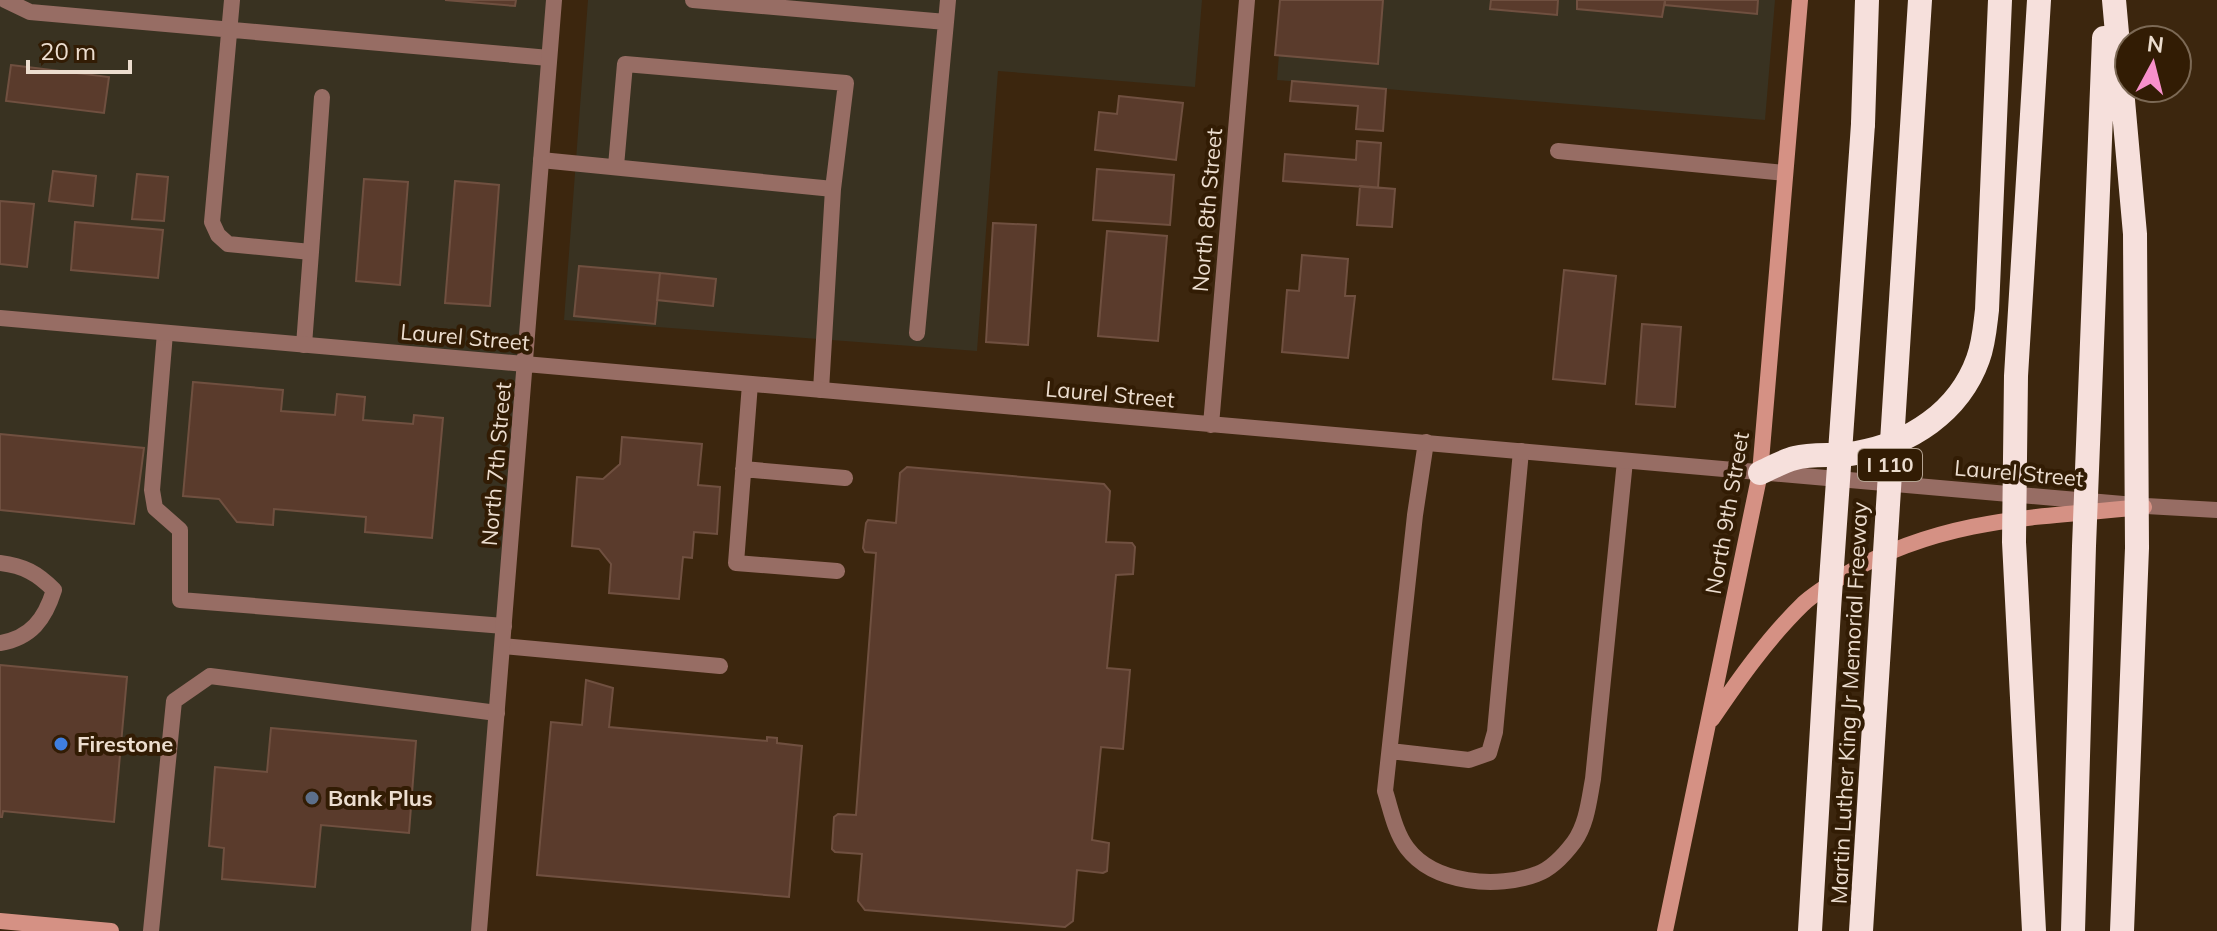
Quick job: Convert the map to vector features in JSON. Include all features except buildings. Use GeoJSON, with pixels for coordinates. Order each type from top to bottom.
{"type":"FeatureCollection","features":[{"type":"Feature","properties":{"kind":"highway"},"geometry":{"type":"LineString","coordinates":[[1810,931],[1863,124],[1867,0]]}},
{"type":"Feature","properties":{"kind":"highway","name":"Martin Luther King Jr Memorial Freeway"},"geometry":{"type":"LineString","coordinates":[[1861,931],[1920,0]]}},
{"type":"Feature","properties":{"kind":"highway"},"geometry":{"type":"LineString","coordinates":[[1760,473],[1796,458],[1833,457],[1875,449],[1910,436],[1931,422],[1962,390],[1978,360],[1987,310],[2000,0]]}},
{"type":"Feature","properties":{"kind":"highway"},"geometry":{"type":"LineString","coordinates":[[2034,931],[2014,542],[2016,376],[2039,0]]}},
{"type":"Feature","properties":{"kind":"highway"},"geometry":{"type":"LineString","coordinates":[[2073,931],[2084,546],[2106,0]]}},
{"type":"Feature","properties":{"kind":"highway"},"geometry":{"type":"LineString","coordinates":[[2114,0],[2135,234],[2137,548],[2122,931]]}},
{"type":"Feature","properties":{"kind":"main road","name":"North 9th Street"},"geometry":{"type":"LineString","coordinates":[[1665,931],[1760,473],[1800,0]]}},
{"type":"Feature","properties":{"kind":"main road"},"geometry":{"type":"LineString","coordinates":[[1708,726],[1744,673],[1805,602],[1865,563],[1917,540],[1955,529],[1992,522],[2146,506]]}},
{"type":"Feature","properties":{"kind":"main road"},"geometry":{"type":"LineString","coordinates":[[0,921],[111,931]]}},
{"type":"Feature","properties":{"kind":"street"},"geometry":{"type":"LineString","coordinates":[[5,0],[30,12],[549,58]]}},
{"type":"Feature","properties":{"kind":"street"},"geometry":{"type":"LineString","coordinates":[[232,0],[212,222],[218,235],[228,244],[311,252]]}},
{"type":"Feature","properties":{"kind":"street","name":"North 7th Street"},"geometry":{"type":"LineString","coordinates":[[479,931],[554,0]]}},
{"type":"Feature","properties":{"kind":"street"},"geometry":{"type":"LineString","coordinates":[[693,0],[946,22]]}},
{"type":"Feature","properties":{"kind":"street"},"geometry":{"type":"LineString","coordinates":[[917,333],[948,0]]}},
{"type":"Feature","properties":{"kind":"street","name":"North 8th Street"},"geometry":{"type":"LineString","coordinates":[[1211,425],[1247,0]]}},
{"type":"Feature","properties":{"kind":"street"},"geometry":{"type":"LineString","coordinates":[[616,166],[625,64],[846,83],[833,189],[821,390]]}},
{"type":"Feature","properties":{"kind":"street"},"geometry":{"type":"LineString","coordinates":[[304,345],[322,97]]}},
{"type":"Feature","properties":{"kind":"street"},"geometry":{"type":"LineString","coordinates":[[1558,151],[1785,173]]}},
{"type":"Feature","properties":{"kind":"street"},"geometry":{"type":"LineString","coordinates":[[541,160],[833,189]]}},
{"type":"Feature","properties":{"kind":"street","name":"Laurel Street"},"geometry":{"type":"LineString","coordinates":[[0,318],[1760,473],[2217,510]]}},
{"type":"Feature","properties":{"kind":"street"},"geometry":{"type":"LineString","coordinates":[[165,333],[152,490],[155,508],[180,530],[180,600],[504,626]]}},
{"type":"Feature","properties":{"kind":"street"},"geometry":{"type":"LineString","coordinates":[[750,384],[736,563],[837,571]]}},
{"type":"Feature","properties":{"kind":"street"},"geometry":{"type":"LineString","coordinates":[[1426,442],[1413,530],[1385,791],[1396,828],[1408,850],[1438,872],[1470,881],[1494,883],[1538,874],[1560,858],[1575,841],[1586,815],[1593,779],[1625,461]]}},
{"type":"Feature","properties":{"kind":"street"},"geometry":{"type":"LineString","coordinates":[[1390,751],[1469,760],[1489,753],[1495,732],[1521,451]]}},
{"type":"Feature","properties":{"kind":"street"},"geometry":{"type":"LineString","coordinates":[[743,469],[845,478]]}},
{"type":"Feature","properties":{"kind":"street"},"geometry":{"type":"LineString","coordinates":[[0,563],[22,566],[39,575],[54,590],[47,612],[36,627],[18,640],[0,643]]}},
{"type":"Feature","properties":{"kind":"street"},"geometry":{"type":"LineString","coordinates":[[503,646],[720,666]]}},
{"type":"Feature","properties":{"kind":"street"},"geometry":{"type":"LineString","coordinates":[[151,931],[174,701],[210,676],[497,713]]}},
{"type":"Feature","properties":{"kind":"shaded area"},"geometry":{"type":"Polygon","coordinates":[[[0,0],[554,0],[479,931],[111,931],[0,921],[0,0]]]}},
{"type":"Feature","properties":{"kind":"shaded area"},"geometry":{"type":"Polygon","coordinates":[[[588,0],[1202,0],[1195,87],[998,71],[977,351],[564,320],[588,0]]]}},
{"type":"Feature","properties":{"kind":"shaded area"},"geometry":{"type":"Polygon","coordinates":[[[1283,0],[1775,0],[1765,120],[1277,80],[1283,0]]]}},
{"type":"Feature","properties":{"kind":"place","name":"Firestone"},"geometry":{"type":"Point","coordinates":[61,744]}},
{"type":"Feature","properties":{"kind":"place","name":"Bank Plus"},"geometry":{"type":"Point","coordinates":[312,798]}}]}
